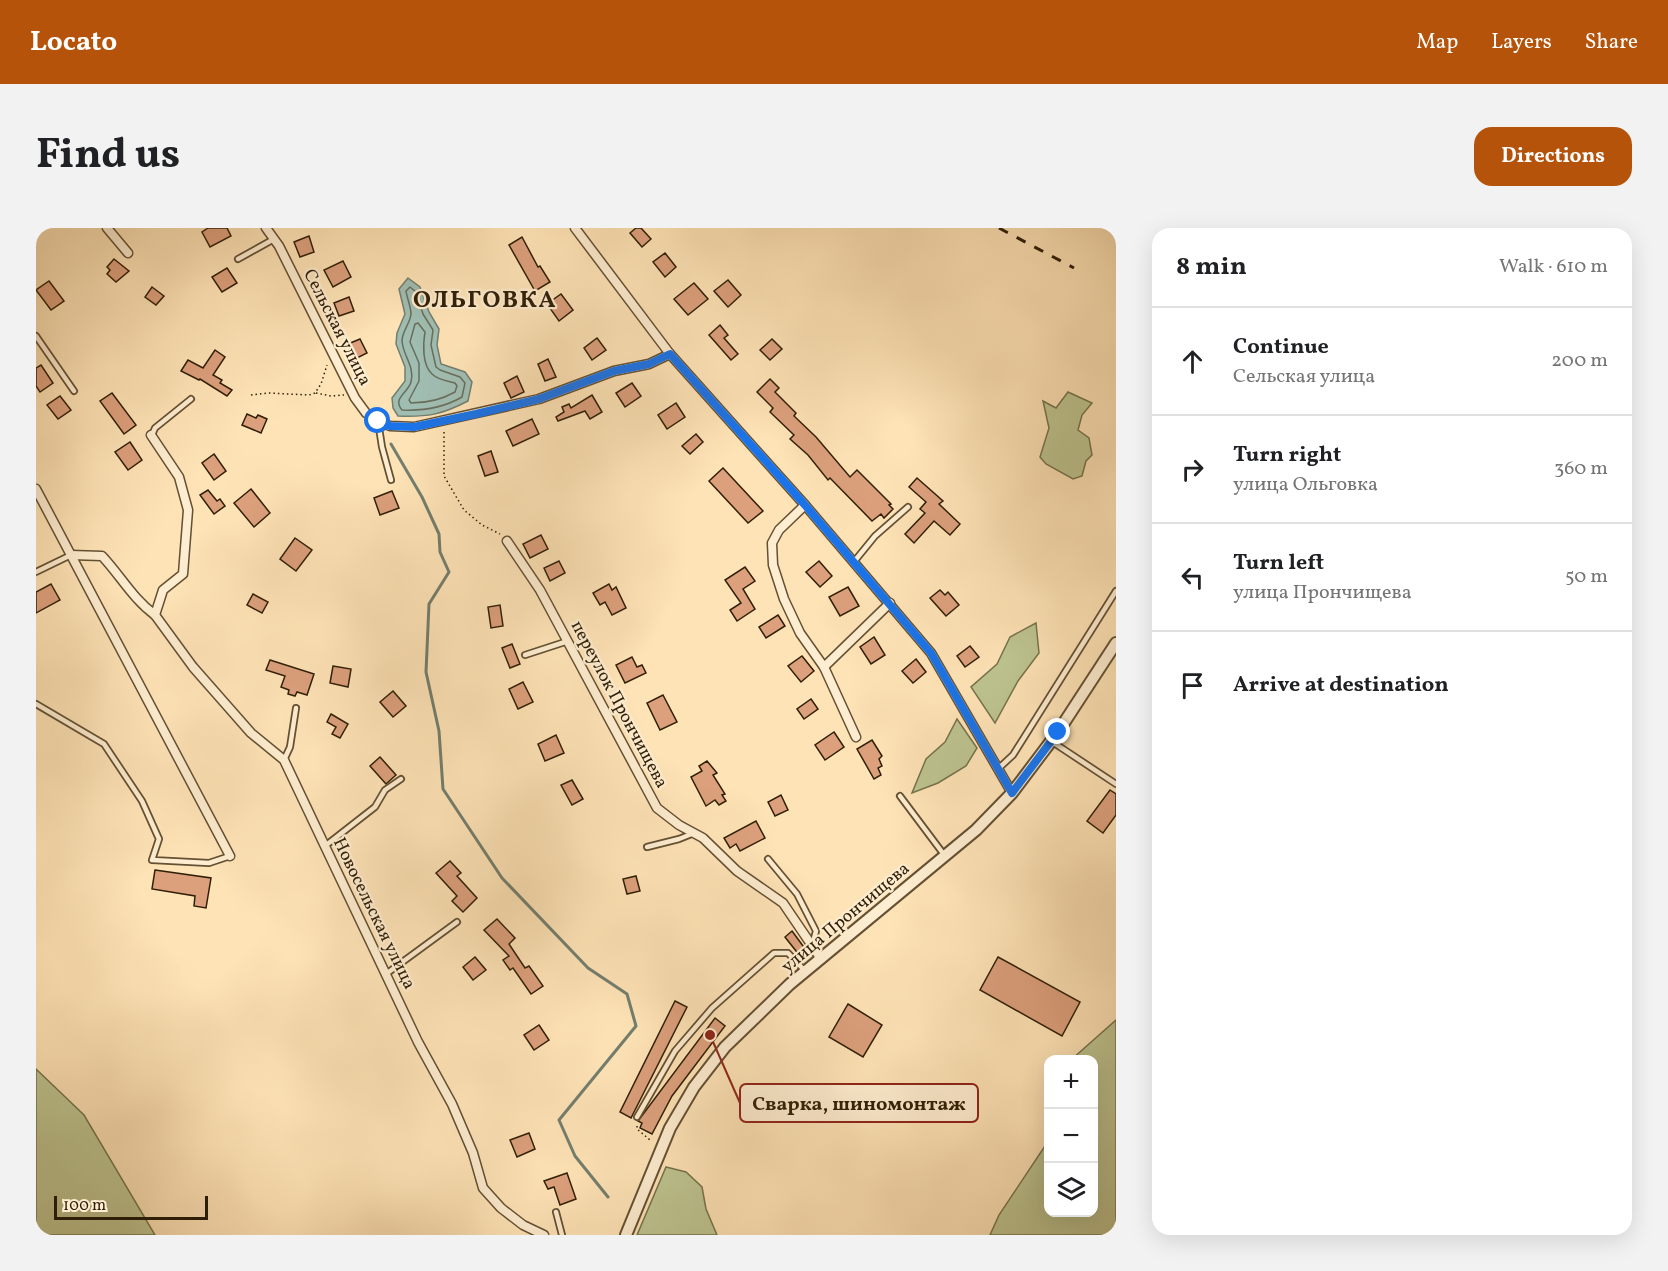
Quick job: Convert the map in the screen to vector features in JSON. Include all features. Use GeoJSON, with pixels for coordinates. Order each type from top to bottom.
{"type":"FeatureCollection","features":[{"type":"Feature","properties":{"kind":"street"},"geometry":{"type":"LineString","coordinates":[[107,228],[128,253]]}},
{"type":"Feature","properties":{"kind":"street","name":"Сельская улица"},"geometry":{"type":"LineString","coordinates":[[266,228],[274,239],[356,398],[366,413],[378,421]]}},
{"type":"Feature","properties":{"kind":"street"},"geometry":{"type":"LineString","coordinates":[[575,228],[670,354],[805,505],[931,653],[1012,793]]}},
{"type":"Feature","properties":{"kind":"street"},"geometry":{"type":"LineString","coordinates":[[378,421],[390,426],[414,427],[476,414],[539,399],[614,371],[649,364],[670,354]]}},
{"type":"Feature","properties":{"kind":"street"},"geometry":{"type":"LineString","coordinates":[[151,435],[179,477],[188,510],[183,574],[163,590],[155,615]]}},
{"type":"Feature","properties":{"kind":"street"},"geometry":{"type":"LineString","coordinates":[[36,489],[230,856]]}},
{"type":"Feature","properties":{"kind":"street"},"geometry":{"type":"LineString","coordinates":[[805,505],[779,530],[772,543],[774,566],[784,599],[800,633],[824,667],[856,737]]}},
{"type":"Feature","properties":{"kind":"street","name":"переулок Прончищева"},"geometry":{"type":"LineString","coordinates":[[507,541],[540,590],[657,808],[679,825],[703,838],[737,871],[783,903],[821,959]]}},
{"type":"Feature","properties":{"kind":"street","name":"Новосельская улица"},"geometry":{"type":"LineString","coordinates":[[70,555],[102,556],[119,574],[140,604],[155,615],[193,667],[251,733],[284,760],[418,1042],[452,1104],[473,1153],[483,1188],[501,1208],[523,1226],[544,1235]]}},
{"type":"Feature","properties":{"kind":"street"},"geometry":{"type":"LineString","coordinates":[[824,667],[890,603]]}},
{"type":"Feature","properties":{"kind":"street","name":"улица Прончищева"},"geometry":{"type":"LineString","coordinates":[[626,1235],[670,1128],[694,1087],[725,1047],[790,984],[946,856],[976,830],[1012,793],[1051,741],[1116,643]]}},
{"type":"Feature","properties":{"kind":"lane"},"geometry":{"type":"LineString","coordinates":[[238,259],[274,239]]}},
{"type":"Feature","properties":{"kind":"lane"},"geometry":{"type":"LineString","coordinates":[[36,336],[74,392]]}},
{"type":"Feature","properties":{"kind":"lane"},"geometry":{"type":"LineString","coordinates":[[151,435],[155,428],[191,399]]}},
{"type":"Feature","properties":{"kind":"lane"},"geometry":{"type":"LineString","coordinates":[[378,421],[391,480]]}},
{"type":"Feature","properties":{"kind":"lane"},"geometry":{"type":"LineString","coordinates":[[853,563],[875,536],[908,507]]}},
{"type":"Feature","properties":{"kind":"lane"},"geometry":{"type":"LineString","coordinates":[[36,572],[70,555]]}},
{"type":"Feature","properties":{"kind":"lane"},"geometry":{"type":"LineString","coordinates":[[999,768],[1013,755],[1116,591]]}},
{"type":"Feature","properties":{"kind":"lane"},"geometry":{"type":"LineString","coordinates":[[525,655],[568,641]]}},
{"type":"Feature","properties":{"kind":"lane"},"geometry":{"type":"LineString","coordinates":[[36,704],[104,744],[142,801],[159,839],[152,860],[209,863],[230,856]]}},
{"type":"Feature","properties":{"kind":"lane"},"geometry":{"type":"LineString","coordinates":[[284,760],[290,747],[296,708]]}},
{"type":"Feature","properties":{"kind":"lane"},"geometry":{"type":"LineString","coordinates":[[1051,741],[1116,784]]}},
{"type":"Feature","properties":{"kind":"lane"},"geometry":{"type":"LineString","coordinates":[[325,846],[375,807],[386,790],[401,779]]}},
{"type":"Feature","properties":{"kind":"lane"},"geometry":{"type":"LineString","coordinates":[[900,796],[946,856]]}},
{"type":"Feature","properties":{"kind":"lane"},"geometry":{"type":"LineString","coordinates":[[647,847],[694,833]]}},
{"type":"Feature","properties":{"kind":"lane"},"geometry":{"type":"LineString","coordinates":[[768,859],[797,894],[816,931],[812,946]]}},
{"type":"Feature","properties":{"kind":"lane"},"geometry":{"type":"LineString","coordinates":[[386,974],[457,922]]}},
{"type":"Feature","properties":{"kind":"lane"},"geometry":{"type":"LineString","coordinates":[[637,1118],[675,1051],[712,1008],[774,953],[788,953],[805,971]]}},
{"type":"Feature","properties":{"kind":"lane"},"geometry":{"type":"LineString","coordinates":[[556,1212],[562,1235]]}},
{"type":"Feature","properties":{"kind":"path"},"geometry":{"type":"LineString","coordinates":[[315,393],[321,384],[329,360],[333,368]]}},
{"type":"Feature","properties":{"kind":"path"},"geometry":{"type":"LineString","coordinates":[[251,395],[268,393],[309,395],[315,393],[331,396],[346,395]]}},
{"type":"Feature","properties":{"kind":"path"},"geometry":{"type":"LineString","coordinates":[[444,430],[444,476],[464,510],[507,541]]}},
{"type":"Feature","properties":{"kind":"path"},"geometry":{"type":"LineString","coordinates":[[637,1118],[638,1129],[650,1140]]}},
{"type":"Feature","properties":{"kind":"green space"},"geometry":{"type":"Polygon","coordinates":[[[1068,392],[1092,403],[1082,415],[1078,430],[1089,438],[1092,455],[1086,461],[1082,476],[1073,479],[1046,464],[1040,457],[1049,428],[1043,401],[1056,408],[1068,392]]]}},
{"type":"Feature","properties":{"kind":"green space"},"geometry":{"type":"Polygon","coordinates":[[[1036,623],[1039,653],[1018,681],[995,723],[971,687],[997,664],[1010,637],[1036,623]]]}},
{"type":"Feature","properties":{"kind":"green space"},"geometry":{"type":"Polygon","coordinates":[[[957,719],[977,748],[966,766],[938,783],[912,793],[926,759],[945,742],[957,719]]]}},
{"type":"Feature","properties":{"kind":"green space"},"geometry":{"type":"Polygon","coordinates":[[[1116,1020],[1116,1235],[990,1235],[999,1215],[1044,1148],[1044,1217],[1098,1217],[1098,1055],[1077,1055],[1116,1020]]]}},
{"type":"Feature","properties":{"kind":"green space"},"geometry":{"type":"Polygon","coordinates":[[[36,1069],[84,1115],[155,1235],[36,1235],[36,1069]]]}},
{"type":"Feature","properties":{"kind":"green space"},"geometry":{"type":"Polygon","coordinates":[[[666,1167],[686,1172],[702,1187],[706,1209],[717,1235],[637,1235],[666,1167]]]}},
{"type":"Feature","properties":{"kind":"water"},"geometry":{"type":"Polygon","coordinates":[[[408,278],[420,287],[429,312],[439,329],[437,345],[441,364],[465,372],[472,382],[468,401],[434,414],[398,416],[393,408],[392,398],[405,381],[405,367],[396,344],[397,333],[405,314],[399,289],[408,278]]]}},
{"type":"Feature","properties":{"kind":"building"},"geometry":{"type":"Polygon","coordinates":[[[208,228],[227,228],[231,236],[210,247],[202,232],[208,228]]]}},
{"type":"Feature","properties":{"kind":"building"},"geometry":{"type":"Polygon","coordinates":[[[636,228],[641,228],[651,239],[642,247],[630,233],[636,228]]]}},
{"type":"Feature","properties":{"kind":"building"},"geometry":{"type":"Polygon","coordinates":[[[309,236],[314,252],[300,257],[294,242],[309,236]]]}},
{"type":"Feature","properties":{"kind":"building"},"geometry":{"type":"Polygon","coordinates":[[[522,237],[538,267],[540,266],[550,282],[535,291],[509,245],[522,237]]]}},
{"type":"Feature","properties":{"kind":"building"},"geometry":{"type":"Polygon","coordinates":[[[665,253],[676,267],[665,277],[653,262],[665,253]]]}},
{"type":"Feature","properties":{"kind":"building"},"geometry":{"type":"Polygon","coordinates":[[[114,259],[129,271],[116,282],[107,274],[110,270],[107,267],[114,259]]]}},
{"type":"Feature","properties":{"kind":"building"},"geometry":{"type":"Polygon","coordinates":[[[343,261],[351,277],[333,287],[324,270],[343,261]]]}},
{"type":"Feature","properties":{"kind":"building"},"geometry":{"type":"Polygon","coordinates":[[[227,268],[237,283],[222,292],[212,277],[227,268]]]}},
{"type":"Feature","properties":{"kind":"building"},"geometry":{"type":"Polygon","coordinates":[[[728,280],[741,295],[728,307],[714,291],[728,280]]]}},
{"type":"Feature","properties":{"kind":"building"},"geometry":{"type":"Polygon","coordinates":[[[49,281],[64,301],[51,310],[36,290],[49,281]]]}},
{"type":"Feature","properties":{"kind":"building"},"geometry":{"type":"Polygon","coordinates":[[[694,283],[708,299],[688,315],[674,299],[694,283]]]}},
{"type":"Feature","properties":{"kind":"building"},"geometry":{"type":"Polygon","coordinates":[[[152,287],[164,296],[156,305],[145,297],[152,287]]]}},
{"type":"Feature","properties":{"kind":"building"},"geometry":{"type":"Polygon","coordinates":[[[561,294],[573,310],[559,321],[547,304],[561,294]]]}},
{"type":"Feature","properties":{"kind":"building"},"geometry":{"type":"Polygon","coordinates":[[[349,297],[354,311],[339,316],[334,303],[349,297]]]}},
{"type":"Feature","properties":{"kind":"building"},"geometry":{"type":"Polygon","coordinates":[[[720,325],[728,335],[724,338],[738,354],[731,360],[709,335],[720,325]]]}},
{"type":"Feature","properties":{"kind":"building"},"geometry":{"type":"Polygon","coordinates":[[[597,338],[606,350],[592,360],[584,348],[597,338]]]}},
{"type":"Feature","properties":{"kind":"building"},"geometry":{"type":"Polygon","coordinates":[[[360,339],[367,353],[355,359],[348,344],[360,339]]]}},
{"type":"Feature","properties":{"kind":"building"},"geometry":{"type":"Polygon","coordinates":[[[772,339],[782,349],[770,360],[760,350],[772,339]]]}},
{"type":"Feature","properties":{"kind":"building"},"geometry":{"type":"Polygon","coordinates":[[[215,350],[225,357],[213,375],[222,380],[220,383],[232,390],[227,396],[200,379],[181,371],[188,360],[203,368],[215,350]]]}},
{"type":"Feature","properties":{"kind":"building"},"geometry":{"type":"Polygon","coordinates":[[[548,359],[556,377],[545,381],[538,364],[548,359]]]}},
{"type":"Feature","properties":{"kind":"building"},"geometry":{"type":"Polygon","coordinates":[[[41,365],[53,383],[40,392],[36,386],[36,368],[41,365]]]}},
{"type":"Feature","properties":{"kind":"building"},"geometry":{"type":"Polygon","coordinates":[[[517,376],[524,392],[511,398],[504,383],[517,376]]]}},
{"type":"Feature","properties":{"kind":"building"},"geometry":{"type":"Polygon","coordinates":[[[770,379],[779,388],[775,392],[796,413],[794,416],[816,437],[850,477],[857,470],[891,504],[889,505],[893,509],[884,518],[881,514],[872,521],[830,478],[828,480],[808,455],[790,439],[794,435],[770,412],[773,408],[757,392],[770,379]]]}},
{"type":"Feature","properties":{"kind":"building"},"geometry":{"type":"Polygon","coordinates":[[[632,383],[641,396],[625,407],[616,393],[632,383]]]}},
{"type":"Feature","properties":{"kind":"building"},"geometry":{"type":"Polygon","coordinates":[[[112,393],[136,425],[124,434],[100,401],[112,393]]]}},
{"type":"Feature","properties":{"kind":"building"},"geometry":{"type":"Polygon","coordinates":[[[592,395],[602,412],[590,419],[585,411],[558,421],[556,417],[564,412],[562,407],[569,404],[571,408],[592,395]]]}},
{"type":"Feature","properties":{"kind":"building"},"geometry":{"type":"Polygon","coordinates":[[[60,396],[71,410],[58,419],[47,405],[60,396]]]}},
{"type":"Feature","properties":{"kind":"building"},"geometry":{"type":"Polygon","coordinates":[[[676,403],[685,417],[667,429],[658,415],[676,403]]]}},
{"type":"Feature","properties":{"kind":"building"},"geometry":{"type":"Polygon","coordinates":[[[247,414],[267,419],[261,433],[242,425],[247,414]]]}},
{"type":"Feature","properties":{"kind":"building"},"geometry":{"type":"Polygon","coordinates":[[[532,419],[539,434],[513,446],[506,431],[532,419]]]}},
{"type":"Feature","properties":{"kind":"building"},"geometry":{"type":"Polygon","coordinates":[[[696,434],[703,442],[690,454],[682,446],[696,434]]]}},
{"type":"Feature","properties":{"kind":"building"},"geometry":{"type":"Polygon","coordinates":[[[130,442],[142,460],[128,470],[115,452],[130,442]]]}},
{"type":"Feature","properties":{"kind":"building"},"geometry":{"type":"Polygon","coordinates":[[[491,451],[498,472],[485,476],[478,456],[491,451]]]}},
{"type":"Feature","properties":{"kind":"building"},"geometry":{"type":"Polygon","coordinates":[[[214,454],[226,471],[214,480],[202,463],[214,454]]]}},
{"type":"Feature","properties":{"kind":"building"},"geometry":{"type":"Polygon","coordinates":[[[723,468],[763,511],[748,523],[709,481],[723,468]]]}},
{"type":"Feature","properties":{"kind":"building"},"geometry":{"type":"Polygon","coordinates":[[[917,478],[943,501],[939,504],[960,524],[950,535],[934,521],[914,543],[905,534],[925,513],[920,509],[926,502],[909,487],[917,478]]]}},
{"type":"Feature","properties":{"kind":"building"},"geometry":{"type":"Polygon","coordinates":[[[251,489],[270,513],[254,527],[234,503],[251,489]]]}},
{"type":"Feature","properties":{"kind":"building"},"geometry":{"type":"Polygon","coordinates":[[[208,490],[217,501],[220,499],[225,506],[214,514],[200,495],[208,490]]]}},
{"type":"Feature","properties":{"kind":"building"},"geometry":{"type":"Polygon","coordinates":[[[392,491],[399,508],[380,515],[374,498],[392,491]]]}},
{"type":"Feature","properties":{"kind":"building"},"geometry":{"type":"Polygon","coordinates":[[[541,535],[548,549],[530,558],[523,544],[541,535]]]}},
{"type":"Feature","properties":{"kind":"building"},"geometry":{"type":"Polygon","coordinates":[[[295,538],[312,550],[296,571],[280,559],[295,538]]]}},
{"type":"Feature","properties":{"kind":"building"},"geometry":{"type":"Polygon","coordinates":[[[559,561],[565,573],[550,581],[544,568],[559,561]]]}},
{"type":"Feature","properties":{"kind":"building"},"geometry":{"type":"Polygon","coordinates":[[[819,561],[832,576],[820,587],[806,572],[819,561]]]}},
{"type":"Feature","properties":{"kind":"building"},"geometry":{"type":"Polygon","coordinates":[[[745,567],[755,581],[743,589],[755,609],[737,621],[730,610],[741,603],[725,580],[745,567]]]}},
{"type":"Feature","properties":{"kind":"building"},"geometry":{"type":"Polygon","coordinates":[[[51,584],[60,600],[36,613],[36,592],[51,584]]]}},
{"type":"Feature","properties":{"kind":"building"},"geometry":{"type":"Polygon","coordinates":[[[609,584],[612,590],[616,587],[626,608],[612,615],[605,602],[600,605],[593,593],[609,584]]]}},
{"type":"Feature","properties":{"kind":"building"},"geometry":{"type":"Polygon","coordinates":[[[848,587],[859,606],[840,616],[829,597],[848,587]]]}},
{"type":"Feature","properties":{"kind":"building"},"geometry":{"type":"Polygon","coordinates":[[[940,590],[945,595],[948,592],[959,605],[946,616],[930,598],[940,590]]]}},
{"type":"Feature","properties":{"kind":"building"},"geometry":{"type":"Polygon","coordinates":[[[253,594],[268,602],[262,613],[247,605],[253,594]]]}},
{"type":"Feature","properties":{"kind":"building"},"geometry":{"type":"Polygon","coordinates":[[[500,605],[503,626],[491,628],[488,607],[500,605]]]}},
{"type":"Feature","properties":{"kind":"building"},"geometry":{"type":"Polygon","coordinates":[[[778,615],[785,626],[766,638],[759,627],[778,615]]]}},
{"type":"Feature","properties":{"kind":"building"},"geometry":{"type":"Polygon","coordinates":[[[874,637],[885,655],[871,664],[860,647],[874,637]]]}},
{"type":"Feature","properties":{"kind":"building"},"geometry":{"type":"Polygon","coordinates":[[[512,644],[520,664],[510,668],[502,648],[512,644]]]}},
{"type":"Feature","properties":{"kind":"building"},"geometry":{"type":"Polygon","coordinates":[[[970,646],[979,657],[965,667],[957,656],[970,646]]]}},
{"type":"Feature","properties":{"kind":"building"},"geometry":{"type":"Polygon","coordinates":[[[802,656],[814,671],[801,682],[788,666],[802,656]]]}},
{"type":"Feature","properties":{"kind":"building"},"geometry":{"type":"Polygon","coordinates":[[[632,657],[637,667],[642,665],[646,673],[625,683],[616,665],[632,657]]]}},
{"type":"Feature","properties":{"kind":"building"},"geometry":{"type":"Polygon","coordinates":[[[916,659],[926,672],[913,683],[902,671],[916,659]]]}},
{"type":"Feature","properties":{"kind":"building"},"geometry":{"type":"Polygon","coordinates":[[[270,660],[314,674],[307,695],[297,692],[295,696],[288,694],[289,690],[281,687],[285,676],[266,670],[270,660]]]}},
{"type":"Feature","properties":{"kind":"building"},"geometry":{"type":"Polygon","coordinates":[[[333,666],[351,669],[348,687],[330,683],[333,666]]]}},
{"type":"Feature","properties":{"kind":"building"},"geometry":{"type":"Polygon","coordinates":[[[523,682],[533,702],[518,709],[509,689],[523,682]]]}},
{"type":"Feature","properties":{"kind":"building"},"geometry":{"type":"Polygon","coordinates":[[[393,691],[406,706],[393,717],[380,702],[393,691]]]}},
{"type":"Feature","properties":{"kind":"building"},"geometry":{"type":"Polygon","coordinates":[[[663,695],[677,722],[660,730],[647,703],[663,695]]]}},
{"type":"Feature","properties":{"kind":"building"},"geometry":{"type":"Polygon","coordinates":[[[811,699],[818,709],[804,719],[797,709],[811,699]]]}},
{"type":"Feature","properties":{"kind":"building"},"geometry":{"type":"Polygon","coordinates":[[[331,714],[348,724],[340,738],[332,734],[336,727],[327,722],[331,714]]]}},
{"type":"Feature","properties":{"kind":"building"},"geometry":{"type":"Polygon","coordinates":[[[834,732],[844,747],[825,760],[815,745],[834,732]]]}},
{"type":"Feature","properties":{"kind":"building"},"geometry":{"type":"Polygon","coordinates":[[[556,735],[564,753],[545,761],[538,744],[556,735]]]}},
{"type":"Feature","properties":{"kind":"building"},"geometry":{"type":"Polygon","coordinates":[[[872,740],[882,756],[879,759],[882,766],[878,768],[881,775],[874,779],[857,749],[872,740]]]}},
{"type":"Feature","properties":{"kind":"building"},"geometry":{"type":"Polygon","coordinates":[[[380,757],[396,775],[386,784],[370,766],[380,757]]]}},
{"type":"Feature","properties":{"kind":"building"},"geometry":{"type":"Polygon","coordinates":[[[707,761],[717,773],[713,775],[725,794],[722,795],[726,801],[719,805],[715,800],[706,806],[691,777],[702,771],[699,766],[707,761]]]}},
{"type":"Feature","properties":{"kind":"building"},"geometry":{"type":"Polygon","coordinates":[[[572,780],[583,799],[572,805],[561,785],[572,780]]]}},
{"type":"Feature","properties":{"kind":"building"},"geometry":{"type":"Polygon","coordinates":[[[1110,790],[1116,794],[1116,815],[1103,833],[1087,821],[1110,790]]]}},
{"type":"Feature","properties":{"kind":"building"},"geometry":{"type":"Polygon","coordinates":[[[781,795],[788,810],[775,816],[768,802],[781,795]]]}},
{"type":"Feature","properties":{"kind":"building"},"geometry":{"type":"Polygon","coordinates":[[[756,821],[765,838],[740,851],[736,844],[730,848],[724,838],[756,821]]]}},
{"type":"Feature","properties":{"kind":"building"},"geometry":{"type":"Polygon","coordinates":[[[450,861],[461,873],[457,876],[477,898],[463,912],[452,901],[457,896],[436,873],[450,861]]]}},
{"type":"Feature","properties":{"kind":"building"},"geometry":{"type":"Polygon","coordinates":[[[155,870],[211,878],[206,908],[194,906],[195,896],[152,889],[155,870]]]}},
{"type":"Feature","properties":{"kind":"building"},"geometry":{"type":"Polygon","coordinates":[[[636,876],[640,891],[627,894],[623,879],[636,876]]]}},
{"type":"Feature","properties":{"kind":"building"},"geometry":{"type":"Polygon","coordinates":[[[497,919],[515,938],[509,944],[525,968],[529,966],[543,986],[531,994],[513,968],[510,970],[503,960],[509,956],[484,930],[497,919]]]}},
{"type":"Feature","properties":{"kind":"building"},"geometry":{"type":"Polygon","coordinates":[[[792,931],[806,950],[800,956],[785,937],[792,931]]]}},
{"type":"Feature","properties":{"kind":"building"},"geometry":{"type":"Polygon","coordinates":[[[475,957],[486,970],[473,980],[463,967],[475,957]]]}},
{"type":"Feature","properties":{"kind":"building"},"geometry":{"type":"Polygon","coordinates":[[[998,957],[1080,1002],[1062,1036],[980,990],[998,957]]]}},
{"type":"Feature","properties":{"kind":"building"},"geometry":{"type":"Polygon","coordinates":[[[675,1001],[687,1007],[631,1118],[620,1112],[675,1001]]]}},
{"type":"Feature","properties":{"kind":"building"},"geometry":{"type":"Polygon","coordinates":[[[848,1004],[882,1025],[863,1057],[829,1037],[848,1004]]]}},
{"type":"Feature","properties":{"kind":"building"},"geometry":{"type":"Polygon","coordinates":[[[715,1018],[725,1026],[672,1096],[652,1134],[640,1128],[642,1123],[638,1121],[715,1018]]]}},
{"type":"Feature","properties":{"kind":"building"},"geometry":{"type":"Polygon","coordinates":[[[539,1025],[549,1040],[534,1050],[524,1035],[539,1025]]]}},
{"type":"Feature","properties":{"kind":"building"},"geometry":{"type":"Polygon","coordinates":[[[529,1133],[535,1149],[517,1157],[510,1140],[529,1133]]]}},
{"type":"Feature","properties":{"kind":"building"},"geometry":{"type":"Polygon","coordinates":[[[567,1173],[576,1199],[560,1205],[554,1187],[548,1189],[544,1181],[567,1173]]]}},
{"type":"Feature","properties":{"kind":"waterway"},"geometry":{"type":"LineString","coordinates":[[391,444],[422,497],[439,534],[440,552],[449,572],[429,604],[426,672],[439,731],[443,789],[502,878],[588,968],[627,994],[636,1026],[559,1120],[575,1156],[608,1197]]}},
{"type":"Feature","properties":{"kind":"railway"},"geometry":{"type":"LineString","coordinates":[[999,228],[1074,268]]}},
{"type":"Feature","properties":{"kind":"place","name":"Сварка, шиномонтаж"},"geometry":{"type":"Point","coordinates":[710,1035]}},
{"type":"Feature","properties":{"kind":"district","name":"ОЛЬГОВКА"},"geometry":{"type":"Point","coordinates":[485,299]}},
{"type":"Feature","properties":{"kind":"route"},"geometry":{"type":"LineString","coordinates":[[378,421],[390,426],[414,427],[476,414],[539,399],[614,371],[649,364],[670,354],[805,505],[931,653],[1012,793],[1058,732]]}}]}
